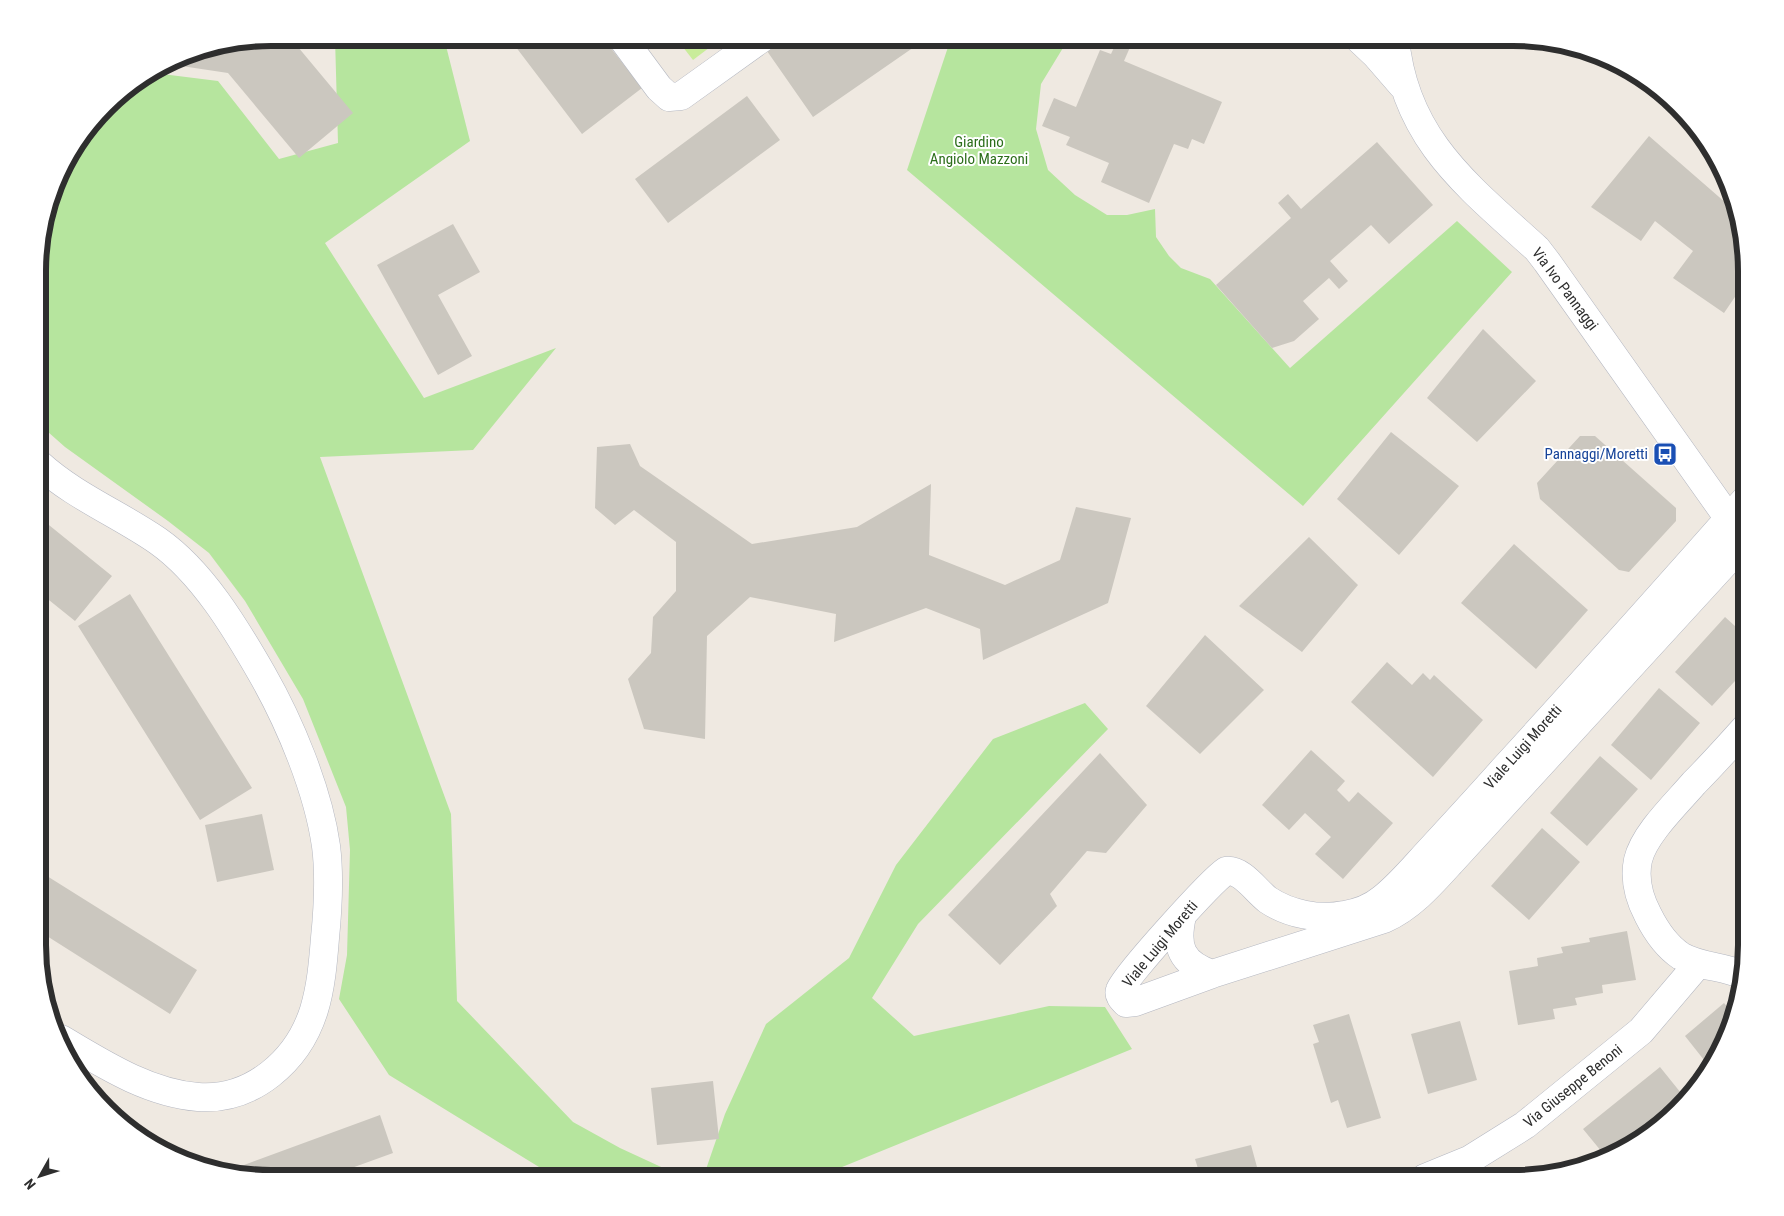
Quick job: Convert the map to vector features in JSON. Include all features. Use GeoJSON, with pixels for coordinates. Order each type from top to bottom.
{"type":"FeatureCollection","features":[{"type":"Feature","properties":{"kind":"street"},"geometry":{"type":"LineString","coordinates":[[628,46],[659,88],[669,97],[681,96],[751,46]]}},
{"type":"Feature","properties":{"kind":"street"},"geometry":{"type":"LineString","coordinates":[[1367,46],[1405,88]]}},
{"type":"Feature","properties":{"kind":"street","name":"Via Ivo Pannaggi"},"geometry":{"type":"LineString","coordinates":[[1396,46],[1405,88],[1418,120],[1437,151],[1457,175],[1537,249],[1737,509]]}},
{"type":"Feature","properties":{"kind":"street"},"geometry":{"type":"LineString","coordinates":[[46,469],[61,482],[159,541],[185,563],[215,600],[262,674],[293,738],[320,819],[328,866],[329,894],[326,932],[321,978],[314,1011],[297,1045],[282,1064],[264,1079],[247,1089],[228,1095],[202,1097],[178,1094],[159,1089],[126,1075],[68,1042]]}},
{"type":"Feature","properties":{"kind":"street","name":"Viale Luigi Moretti"},"geometry":{"type":"LineString","coordinates":[[1737,509],[1422,860],[1383,898],[1374,905],[1355,913],[1330,917],[1306,915],[1270,901],[1241,876],[1234,872],[1226,871],[1182,916],[1129,976],[1119,992],[1121,998],[1126,1003],[1135,1002],[1212,974],[1384,919],[1404,908],[1428,887],[1738,551]]}},
{"type":"Feature","properties":{"kind":"street"},"geometry":{"type":"LineString","coordinates":[[1736,973],[1698,964],[1671,948],[1656,931],[1649,918],[1639,894],[1637,870],[1638,858],[1650,836],[1668,812],[1738,736]]}},
{"type":"Feature","properties":{"kind":"street"},"geometry":{"type":"LineString","coordinates":[[1270,901],[1284,936],[1284,951]]}},
{"type":"Feature","properties":{"kind":"street"},"geometry":{"type":"LineString","coordinates":[[1182,916],[1178,936],[1182,952],[1192,964],[1212,974]]}},
{"type":"Feature","properties":{"kind":"street","name":"Via Giuseppe Benoni"},"geometry":{"type":"LineString","coordinates":[[1445,1170],[1469,1160],[1525,1125],[1642,1031],[1698,964]]}},
{"type":"Feature","properties":{"kind":"green space"},"geometry":{"type":"Polygon","coordinates":[[[335,46],[446,46],[470,141],[325,243],[424,398],[556,348],[473,450],[320,457],[451,814],[457,1001],[573,1122],[620,1148],[668,1170],[544,1170],[389,1075],[339,999],[347,955],[350,850],[346,807],[303,699],[245,601],[209,553],[65,447],[46,430],[46,271],[51,227],[58,199],[69,172],[84,146],[112,112],[146,84],[163,74],[218,81],[279,159],[338,143],[335,46]]]}},
{"type":"Feature","properties":{"kind":"green space"},"geometry":{"type":"Polygon","coordinates":[[[682,46],[711,46],[693,60],[682,46]]]}},
{"type":"Feature","properties":{"kind":"green space","name":"Giardino Angiolo Mazzoni"},"geometry":{"type":"Polygon","coordinates":[[[948,46],[1064,46],[1041,84],[1036,129],[1048,170],[1075,195],[1107,215],[1127,215],[1155,209],[1156,237],[1169,256],[1181,268],[1210,279],[1290,368],[1457,221],[1512,272],[1303,506],[907,170],[948,46]]]}},
{"type":"Feature","properties":{"kind":"green space"},"geometry":{"type":"Polygon","coordinates":[[[1085,703],[1108,729],[918,924],[872,998],[914,1036],[1049,1006],[1105,1007],[1132,1049],[835,1170],[706,1170],[725,1114],[766,1024],[849,958],[896,865],[993,739],[1085,703]]]}},
{"type":"Feature","properties":{"kind":"building"},"geometry":{"type":"Polygon","coordinates":[[[297,46],[353,113],[299,158],[228,73],[179,66],[213,54],[242,48],[297,46]]]}},
{"type":"Feature","properties":{"kind":"building"},"geometry":{"type":"Polygon","coordinates":[[[515,46],[609,46],[642,88],[582,134],[515,46]]]}},
{"type":"Feature","properties":{"kind":"building"},"geometry":{"type":"Polygon","coordinates":[[[774,46],[916,46],[813,117],[767,51],[774,46]]]}},
{"type":"Feature","properties":{"kind":"building"},"geometry":{"type":"Polygon","coordinates":[[[1115,46],[1131,46],[1124,61],[1222,102],[1204,144],[1192,139],[1188,149],[1174,144],[1149,203],[1101,182],[1109,163],[1066,145],[1070,137],[1042,126],[1054,98],[1076,107],[1100,50],[1111,54],[1115,46]]]}},
{"type":"Feature","properties":{"kind":"building"},"geometry":{"type":"Polygon","coordinates":[[[747,96],[780,140],[668,223],[635,179],[747,96]]]}},
{"type":"Feature","properties":{"kind":"building"},"geometry":{"type":"Polygon","coordinates":[[[1649,136],[1728,204],[1736,242],[1738,292],[1724,313],[1673,278],[1693,251],[1655,221],[1641,241],[1591,207],[1649,136]]]}},
{"type":"Feature","properties":{"kind":"building"},"geometry":{"type":"Polygon","coordinates":[[[1377,142],[1433,205],[1389,244],[1371,225],[1330,261],[1348,281],[1339,289],[1329,278],[1303,301],[1319,319],[1294,341],[1272,348],[1216,285],[1291,218],[1278,203],[1288,194],[1301,209],[1377,142]]]}},
{"type":"Feature","properties":{"kind":"building"},"geometry":{"type":"Polygon","coordinates":[[[453,224],[480,272],[438,295],[472,356],[438,375],[377,265],[453,224]]]}},
{"type":"Feature","properties":{"kind":"building"},"geometry":{"type":"Polygon","coordinates":[[[1483,329],[1536,381],[1477,442],[1427,398],[1483,329]]]}},
{"type":"Feature","properties":{"kind":"building"},"geometry":{"type":"Polygon","coordinates":[[[1391,432],[1459,486],[1399,555],[1337,499],[1391,432]]]}},
{"type":"Feature","properties":{"kind":"building"},"geometry":{"type":"Polygon","coordinates":[[[1580,436],[1595,436],[1676,508],[1676,521],[1629,572],[1619,570],[1540,499],[1537,483],[1580,436]]]}},
{"type":"Feature","properties":{"kind":"building"},"geometry":{"type":"Polygon","coordinates":[[[630,444],[640,466],[752,544],[857,527],[931,484],[929,555],[1005,585],[1060,560],[1076,507],[1131,518],[1108,603],[983,660],[980,629],[926,608],[834,642],[836,614],[750,597],[707,636],[705,739],[644,729],[628,679],[651,653],[653,617],[676,591],[676,542],[634,510],[615,525],[595,508],[597,447],[630,444]]]}},
{"type":"Feature","properties":{"kind":"building"},"geometry":{"type":"Polygon","coordinates":[[[46,523],[112,576],[75,621],[46,598],[46,523]]]}},
{"type":"Feature","properties":{"kind":"building"},"geometry":{"type":"Polygon","coordinates":[[[1309,537],[1358,585],[1302,652],[1239,606],[1309,537]]]}},
{"type":"Feature","properties":{"kind":"building"},"geometry":{"type":"Polygon","coordinates":[[[1514,544],[1588,610],[1536,669],[1461,603],[1514,544]]]}},
{"type":"Feature","properties":{"kind":"building"},"geometry":{"type":"Polygon","coordinates":[[[130,594],[252,788],[200,820],[78,626],[130,594]]]}},
{"type":"Feature","properties":{"kind":"building"},"geometry":{"type":"Polygon","coordinates":[[[1725,617],[1738,629],[1738,678],[1712,706],[1675,672],[1725,617]]]}},
{"type":"Feature","properties":{"kind":"building"},"geometry":{"type":"Polygon","coordinates":[[[1205,635],[1264,690],[1200,754],[1146,706],[1205,635]]]}},
{"type":"Feature","properties":{"kind":"building"},"geometry":{"type":"Polygon","coordinates":[[[1387,662],[1412,685],[1423,673],[1430,680],[1434,675],[1483,720],[1433,777],[1351,702],[1387,662]]]}},
{"type":"Feature","properties":{"kind":"building"},"geometry":{"type":"Polygon","coordinates":[[[1659,688],[1700,723],[1651,780],[1611,745],[1659,688]]]}},
{"type":"Feature","properties":{"kind":"building"},"geometry":{"type":"Polygon","coordinates":[[[1311,750],[1345,781],[1337,790],[1349,802],[1358,792],[1393,823],[1343,879],[1315,854],[1331,837],[1305,813],[1289,830],[1262,805],[1311,750]]]}},
{"type":"Feature","properties":{"kind":"building"},"geometry":{"type":"Polygon","coordinates":[[[1100,753],[1147,805],[1106,853],[1087,851],[1050,894],[1057,906],[1000,965],[948,915],[1100,753]]]}},
{"type":"Feature","properties":{"kind":"building"},"geometry":{"type":"Polygon","coordinates":[[[1600,756],[1638,789],[1587,846],[1550,813],[1600,756]]]}},
{"type":"Feature","properties":{"kind":"building"},"geometry":{"type":"Polygon","coordinates":[[[262,814],[274,870],[217,882],[205,825],[262,814]]]}},
{"type":"Feature","properties":{"kind":"building"},"geometry":{"type":"Polygon","coordinates":[[[1542,828],[1580,862],[1529,920],[1491,886],[1542,828]]]}},
{"type":"Feature","properties":{"kind":"building"},"geometry":{"type":"Polygon","coordinates":[[[46,875],[197,970],[170,1014],[46,935],[46,875]]]}},
{"type":"Feature","properties":{"kind":"building"},"geometry":{"type":"Polygon","coordinates":[[[1627,931],[1636,980],[1602,985],[1603,993],[1575,998],[1577,1005],[1553,1009],[1555,1019],[1518,1025],[1509,971],[1538,966],[1537,958],[1563,953],[1561,947],[1590,942],[1589,938],[1627,931]]]}},
{"type":"Feature","properties":{"kind":"building"},"geometry":{"type":"Polygon","coordinates":[[[1724,1003],[1728,1008],[1715,1044],[1708,1056],[1704,1060],[1685,1036],[1724,1003]]]}},
{"type":"Feature","properties":{"kind":"building"},"geometry":{"type":"Polygon","coordinates":[[[1349,1014],[1381,1118],[1347,1128],[1338,1100],[1331,1103],[1313,1044],[1319,1042],[1313,1025],[1349,1014]]]}},
{"type":"Feature","properties":{"kind":"building"},"geometry":{"type":"Polygon","coordinates":[[[1460,1021],[1477,1080],[1428,1094],[1411,1034],[1460,1021]]]}},
{"type":"Feature","properties":{"kind":"building"},"geometry":{"type":"Polygon","coordinates":[[[1660,1067],[1681,1094],[1661,1114],[1638,1132],[1602,1152],[1583,1129],[1660,1067]]]}},
{"type":"Feature","properties":{"kind":"building"},"geometry":{"type":"Polygon","coordinates":[[[713,1081],[719,1139],[657,1145],[651,1088],[713,1081]]]}},
{"type":"Feature","properties":{"kind":"building"},"geometry":{"type":"Polygon","coordinates":[[[380,1115],[393,1153],[346,1170],[271,1170],[234,1166],[244,1165],[380,1115]]]}},
{"type":"Feature","properties":{"kind":"building"},"geometry":{"type":"Polygon","coordinates":[[[1251,1145],[1258,1170],[1198,1170],[1195,1159],[1251,1145]]]}},
{"type":"Feature","properties":{"kind":"place","name":"Pannaggi/Moretti"},"geometry":{"type":"Point","coordinates":[1665,454]}}]}
